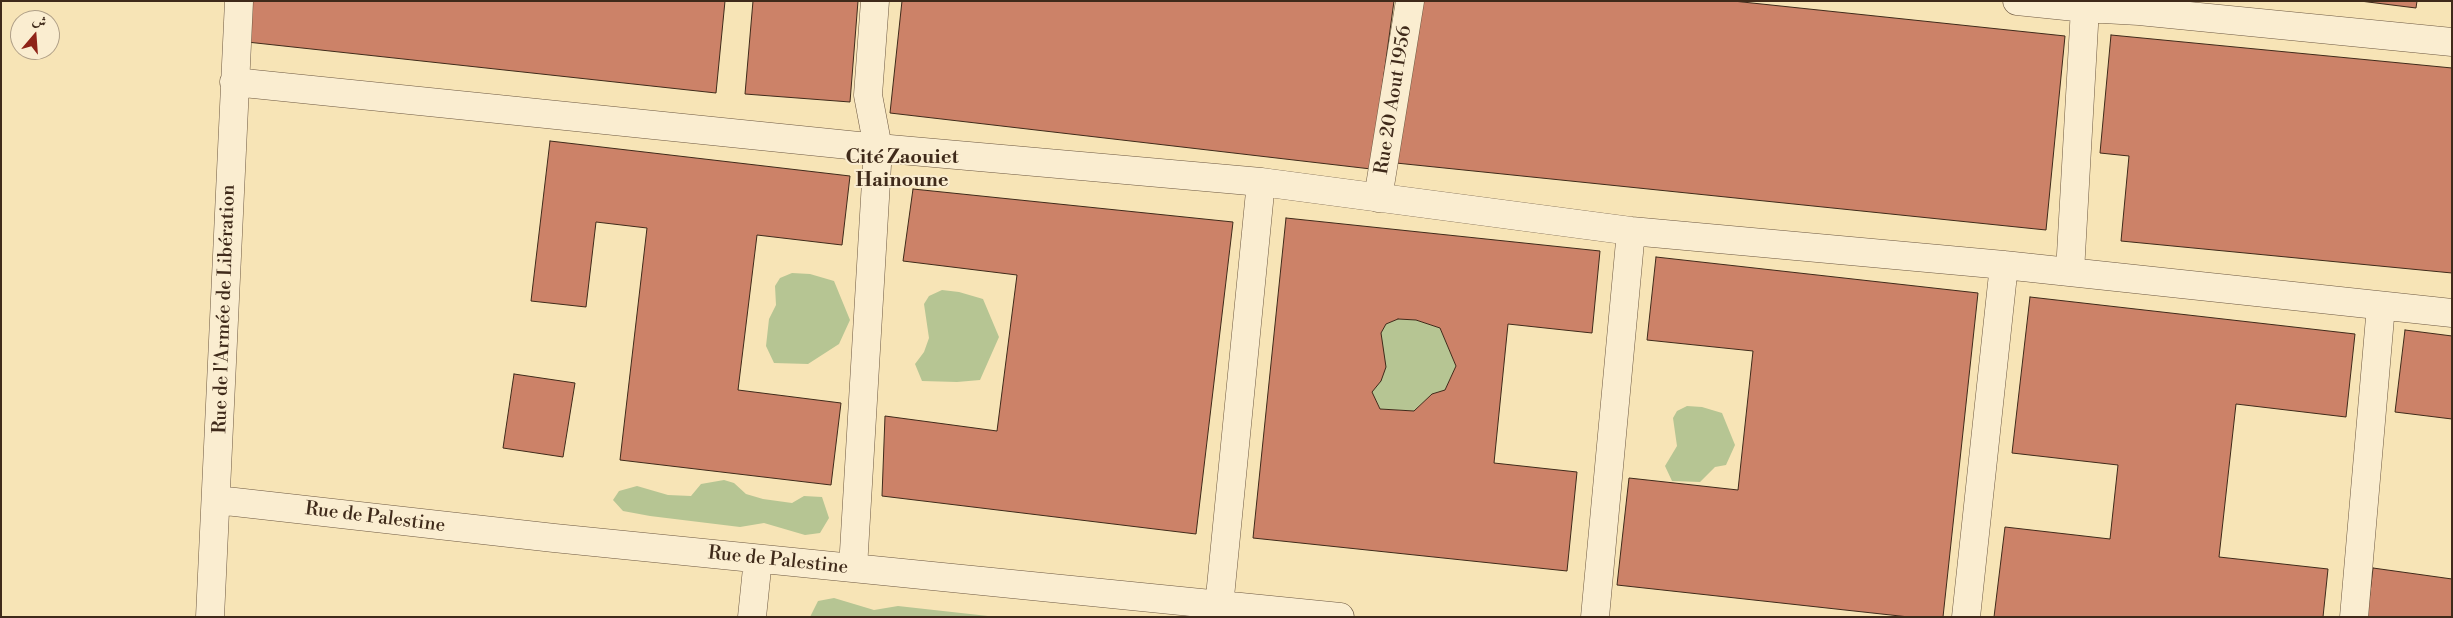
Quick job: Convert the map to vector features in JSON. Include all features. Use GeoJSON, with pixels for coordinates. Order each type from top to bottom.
{"type":"FeatureCollection","features":[{"type":"Feature","properties":{"kind":"street","name":"Rue de l'Armée de Libération"},"geometry":{"type":"LineString","coordinates":[[210,617],[239,1]]}},
{"type":"Feature","properties":{"kind":"street"},"geometry":{"type":"LineString","coordinates":[[852,568],[878,148],[868,95],[876,1]]}},
{"type":"Feature","properties":{"kind":"street","name":"Rue 20 Aout 1956"},"geometry":{"type":"LineString","coordinates":[[1378,198],[1410,1]]}},
{"type":"Feature","properties":{"kind":"street"},"geometry":{"type":"LineString","coordinates":[[2017,1],[2086,8],[2139,6],[2452,42]]}},
{"type":"Feature","properties":{"kind":"street"},"geometry":{"type":"LineString","coordinates":[[2070,272],[2086,8]]}},
{"type":"Feature","properties":{"kind":"street"},"geometry":{"type":"LineString","coordinates":[[234,82],[878,148],[1262,182],[1631,232],[2004,265],[2452,313]]}},
{"type":"Feature","properties":{"kind":"street"},"geometry":{"type":"LineString","coordinates":[[1219,611],[1262,182]]}},
{"type":"Feature","properties":{"kind":"street"},"geometry":{"type":"LineString","coordinates":[[1595,617],[1631,232]]}},
{"type":"Feature","properties":{"kind":"street"},"geometry":{"type":"LineString","coordinates":[[1966,617],[2004,265]]}},
{"type":"Feature","properties":{"kind":"street"},"geometry":{"type":"LineString","coordinates":[[2354,617],[2381,306]]}},
{"type":"Feature","properties":{"kind":"street","name":"Rue de Palestine"},"geometry":{"type":"LineString","coordinates":[[217,500],[554,538],[852,568],[1219,611],[1340,617]]}},
{"type":"Feature","properties":{"kind":"street"},"geometry":{"type":"LineString","coordinates":[[752,617],[758,559]]}},
{"type":"Feature","properties":{"kind":"green space"},"geometry":{"type":"Polygon","coordinates":[[[792,273],[810,274],[834,281],[850,320],[839,344],[808,364],[774,363],[766,346],[769,319],[776,305],[775,286],[780,278],[792,273]]]}},
{"type":"Feature","properties":{"kind":"green space"},"geometry":{"type":"Polygon","coordinates":[[[942,290],[959,292],[983,299],[999,337],[980,380],[957,382],[922,381],[915,364],[924,352],[929,338],[924,304],[929,296],[942,290]]]}},
{"type":"Feature","properties":{"kind":"green space"},"geometry":{"type":"Polygon","coordinates":[[[1398,319],[1416,320],[1440,328],[1456,366],[1445,390],[1432,394],[1414,411],[1380,409],[1372,392],[1382,351],[1381,333],[1386,324],[1398,319]]]}},
{"type":"Feature","properties":{"kind":"green space"},"geometry":{"type":"Polygon","coordinates":[[[1687,406],[1702,407],[1722,413],[1735,445],[1726,465],[1715,467],[1700,482],[1672,481],[1665,466],[1677,446],[1673,418],[1677,411],[1687,406]]]}},
{"type":"Feature","properties":{"kind":"green space"},"geometry":{"type":"Polygon","coordinates":[[[724,480],[734,483],[746,494],[763,499],[792,503],[804,496],[822,497],[829,518],[820,533],[805,535],[764,523],[740,527],[650,516],[623,511],[613,500],[619,491],[637,486],[668,495],[691,496],[701,484],[724,480]]]}},
{"type":"Feature","properties":{"kind":"green space"},"geometry":{"type":"Polygon","coordinates":[[[834,598],[874,610],[898,606],[997,617],[810,617],[818,601],[834,598]]]}},
{"type":"Feature","properties":{"kind":"building"},"geometry":{"type":"Polygon","coordinates":[[[251,1],[725,1],[716,93],[247,42],[251,1]]]}},
{"type":"Feature","properties":{"kind":"building"},"geometry":{"type":"Polygon","coordinates":[[[753,1],[858,1],[850,102],[745,94],[753,1]]]}},
{"type":"Feature","properties":{"kind":"building"},"geometry":{"type":"Polygon","coordinates":[[[902,1],[1394,1],[1371,169],[890,113],[902,1]]]}},
{"type":"Feature","properties":{"kind":"building"},"geometry":{"type":"Polygon","coordinates":[[[1422,1],[1733,1],[2065,36],[2046,230],[1396,163],[1422,1]]]}},
{"type":"Feature","properties":{"kind":"building"},"geometry":{"type":"Polygon","coordinates":[[[2360,1],[2417,1],[2416,8],[2360,1]]]}},
{"type":"Feature","properties":{"kind":"building"},"geometry":{"type":"Polygon","coordinates":[[[2111,35],[2452,68],[2452,273],[2121,241],[2129,156],[2100,153],[2111,35]]]}},
{"type":"Feature","properties":{"kind":"building"},"geometry":{"type":"Polygon","coordinates":[[[550,141],[850,176],[842,245],[757,235],[738,390],[841,403],[831,485],[620,460],[647,228],[596,222],[586,307],[531,301],[550,141]]]}},
{"type":"Feature","properties":{"kind":"building"},"geometry":{"type":"Polygon","coordinates":[[[913,189],[1233,222],[1196,534],[882,496],[885,416],[997,431],[1017,275],[903,261],[913,189]]]}},
{"type":"Feature","properties":{"kind":"building"},"geometry":{"type":"Polygon","coordinates":[[[1286,218],[1600,251],[1592,333],[1508,324],[1494,463],[1577,472],[1567,571],[1253,538],[1286,218]],[[1398,319],[1386,324],[1381,333],[1386,367],[1381,381],[1372,392],[1380,409],[1414,411],[1432,394],[1445,390],[1456,366],[1440,328],[1416,320],[1398,319]]]}},
{"type":"Feature","properties":{"kind":"building"},"geometry":{"type":"Polygon","coordinates":[[[1656,257],[1978,293],[1943,617],[1909,617],[1617,585],[1629,478],[1738,490],[1753,351],[1647,340],[1656,257]]]}},
{"type":"Feature","properties":{"kind":"building"},"geometry":{"type":"Polygon","coordinates":[[[2030,297],[2355,334],[2346,417],[2236,404],[2219,557],[2328,569],[2323,617],[1994,617],[2005,527],[2110,539],[2118,465],[2012,453],[2030,297]]]}},
{"type":"Feature","properties":{"kind":"building"},"geometry":{"type":"Polygon","coordinates":[[[2405,330],[2452,336],[2452,419],[2395,412],[2405,330]]]}},
{"type":"Feature","properties":{"kind":"building"},"geometry":{"type":"Polygon","coordinates":[[[514,374],[575,383],[563,457],[503,448],[514,374]]]}},
{"type":"Feature","properties":{"kind":"building"},"geometry":{"type":"Polygon","coordinates":[[[2373,568],[2452,579],[2452,617],[2367,617],[2373,568]]]}},
{"type":"Feature","properties":{"kind":"district","name":"Cité Zaouiet Hainoune"},"geometry":{"type":"Point","coordinates":[902,170]}}]}
